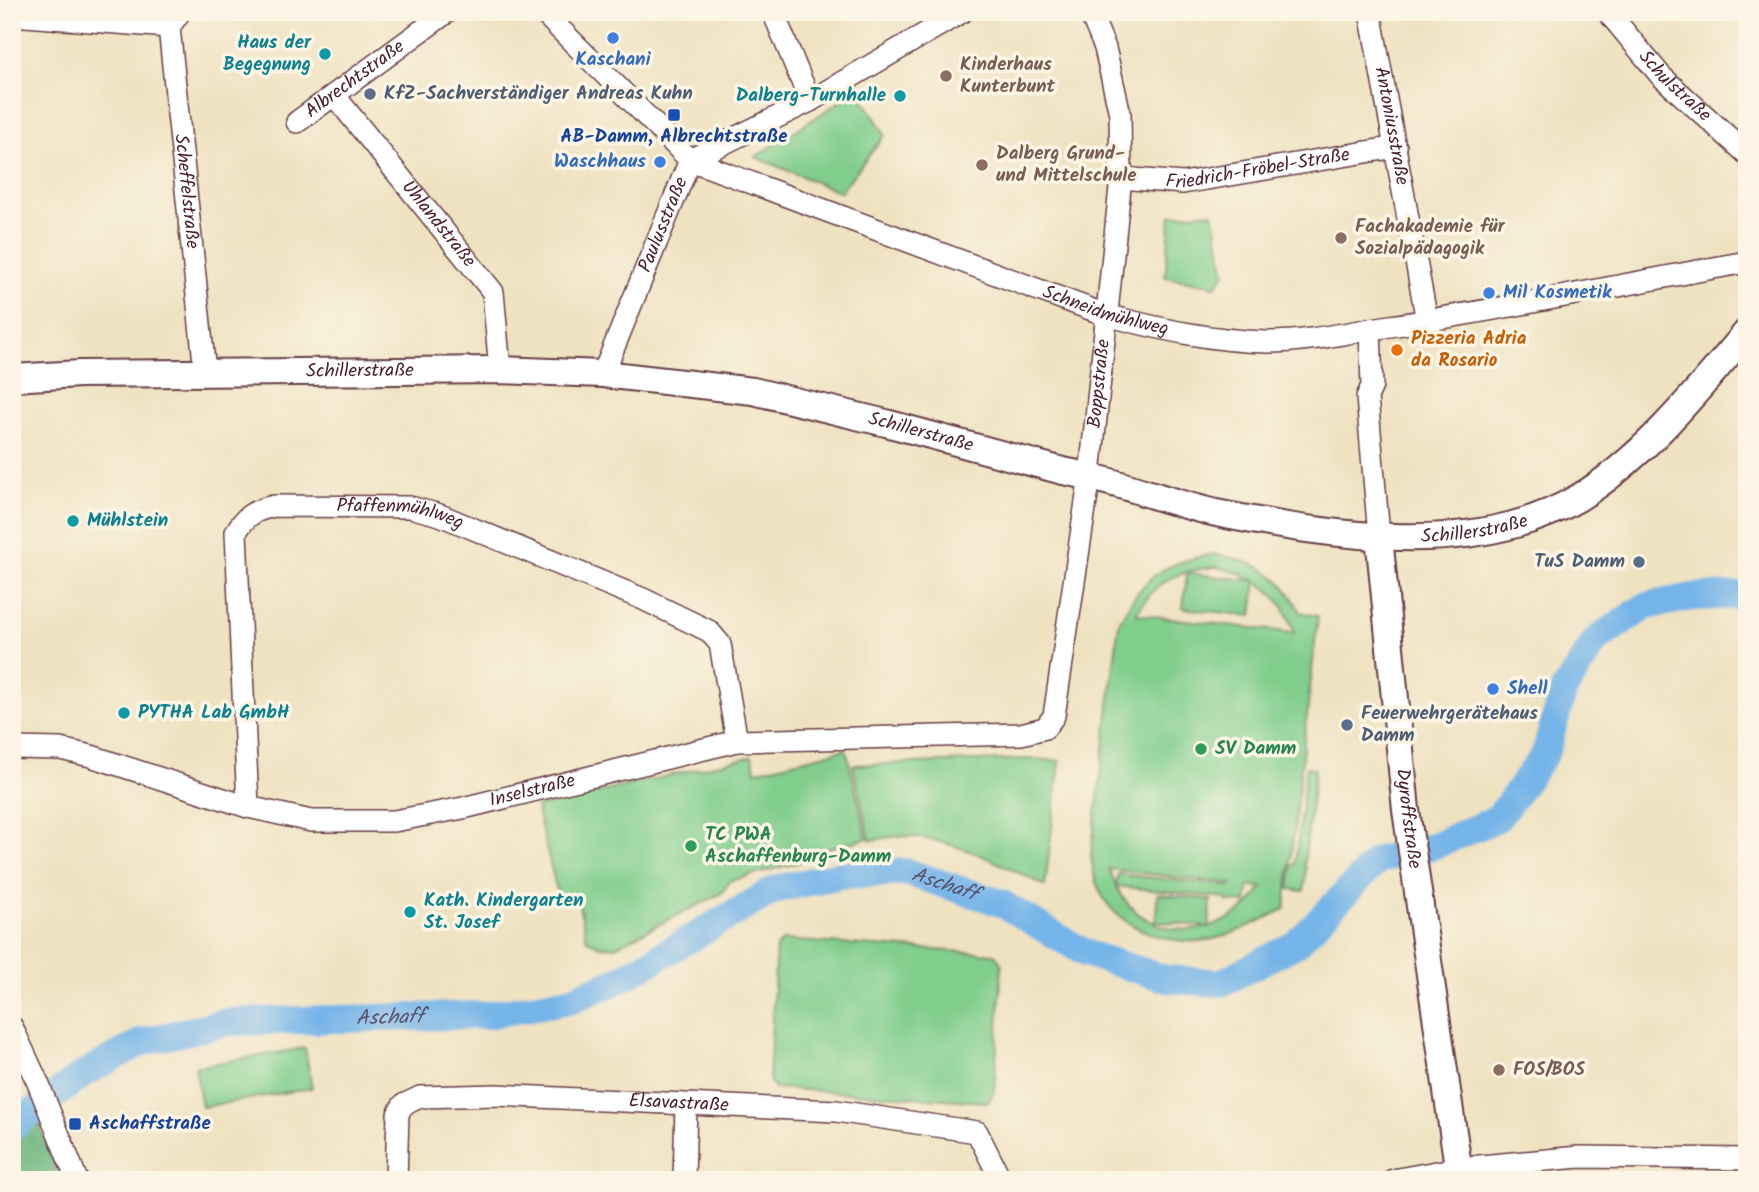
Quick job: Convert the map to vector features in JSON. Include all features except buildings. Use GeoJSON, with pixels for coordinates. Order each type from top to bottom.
{"type":"FeatureCollection","features":[{"type":"Feature","properties":{"kind":"main road","name":"Schillerstraße"},"geometry":{"type":"LineString","coordinates":[[12,378],[80,374],[500,370],[603,374],[753,391],[886,423],[1063,471],[1090,475],[1220,514],[1284,525],[1379,536],[1448,537],[1492,530],[1543,515],[1578,498],[1648,442],[1747,332]]}},
{"type":"Feature","properties":{"kind":"main road","name":"Dyroffstraße"},"geometry":{"type":"LineString","coordinates":[[1379,536],[1409,829],[1459,1174]]}},
{"type":"Feature","properties":{"kind":"street","name":"Albrechtstraße"},"geometry":{"type":"LineString","coordinates":[[297,122],[447,12]]}},
{"type":"Feature","properties":{"kind":"street","name":"Schneidmühlweg"},"geometry":{"type":"LineString","coordinates":[[542,12],[690,160],[1106,315],[1175,333],[1272,342],[1427,321],[1747,262]]}},
{"type":"Feature","properties":{"kind":"street"},"geometry":{"type":"LineString","coordinates":[[774,12],[810,101]]}},
{"type":"Feature","properties":{"kind":"street","name":"Paulusstraße"},"geometry":{"type":"LineString","coordinates":[[603,374],[690,160],[810,101],[962,12]]}},
{"type":"Feature","properties":{"kind":"street","name":"Boppstraße"},"geometry":{"type":"LineString","coordinates":[[1054,716],[1090,475],[1121,178],[1120,114],[1105,48],[1090,12]]}},
{"type":"Feature","properties":{"kind":"street","name":"Antoniusstraße"},"geometry":{"type":"LineString","coordinates":[[1370,12],[1427,321]]}},
{"type":"Feature","properties":{"kind":"street","name":"Schulstraße"},"geometry":{"type":"LineString","coordinates":[[1608,12],[1661,76],[1747,154]]}},
{"type":"Feature","properties":{"kind":"street"},"geometry":{"type":"LineString","coordinates":[[12,15],[175,20]]}},
{"type":"Feature","properties":{"kind":"street","name":"Scheffelstraße"},"geometry":{"type":"LineString","coordinates":[[175,20],[205,372]]}},
{"type":"Feature","properties":{"kind":"street","name":"Uhlandstraße"},"geometry":{"type":"LineString","coordinates":[[334,95],[494,292],[500,370]]}},
{"type":"Feature","properties":{"kind":"street","name":"Friedrich-Fröbel-Straße"},"geometry":{"type":"LineString","coordinates":[[1121,178],[1184,183],[1396,147]]}},
{"type":"Feature","properties":{"kind":"street","name":"Dyroffstraße"},"geometry":{"type":"LineString","coordinates":[[1370,329],[1372,386],[1367,397],[1379,536]]}},
{"type":"Feature","properties":{"kind":"street","name":"Pfaffenmühlweg"},"geometry":{"type":"LineString","coordinates":[[248,807],[236,532],[245,518],[255,510],[274,506],[410,507],[440,515],[643,599],[709,631],[720,644],[737,741]]}},
{"type":"Feature","properties":{"kind":"street","name":"Inselstraße"},"geometry":{"type":"LineString","coordinates":[[12,748],[60,749],[91,756],[248,807],[311,821],[394,821],[463,808],[737,741],[1021,734],[1045,728],[1054,716]]}},
{"type":"Feature","properties":{"kind":"street"},"geometry":{"type":"LineString","coordinates":[[12,1027],[77,1180]]}},
{"type":"Feature","properties":{"kind":"street","name":"Elsavastraße"},"geometry":{"type":"LineString","coordinates":[[396,1180],[398,1114],[403,1105],[420,1097],[496,1095],[836,1111],[977,1132],[1000,1180]]}},
{"type":"Feature","properties":{"kind":"street"},"geometry":{"type":"LineString","coordinates":[[684,1180],[686,1106]]}},
{"type":"Feature","properties":{"kind":"street"},"geometry":{"type":"LineString","coordinates":[[1394,1180],[1579,1157],[1747,1159]]}},
{"type":"Feature","properties":{"kind":"green space"},"geometry":{"type":"Polygon","coordinates":[[[858,90],[885,135],[840,192],[755,157],[858,90]]]}},
{"type":"Feature","properties":{"kind":"green space"},"geometry":{"type":"Polygon","coordinates":[[[1213,212],[1225,273],[1216,286],[1165,277],[1171,215],[1213,212]]]}},
{"type":"Feature","properties":{"kind":"green space","name":"SV Damm"},"geometry":{"type":"Polygon","coordinates":[[[1214,554],[1254,565],[1276,578],[1285,587],[1300,612],[1318,616],[1285,909],[1228,935],[1195,941],[1165,938],[1150,933],[1135,927],[1112,909],[1100,892],[1091,855],[1119,623],[1137,594],[1156,574],[1197,557],[1214,554]],[[1216,567],[1179,574],[1169,579],[1151,593],[1136,614],[1294,633],[1283,607],[1266,588],[1243,575],[1216,567]],[[1109,869],[1116,886],[1118,874],[1227,886],[1234,884],[1233,884],[1109,869]],[[1116,886],[1129,906],[1147,919],[1167,927],[1188,930],[1209,927],[1230,918],[1248,905],[1262,887],[1249,886],[1246,903],[1226,901],[1226,898],[1116,886]]]}},
{"type":"Feature","properties":{"kind":"green space"},"geometry":{"type":"Polygon","coordinates":[[[1187,573],[1256,581],[1252,616],[1183,608],[1187,573]]]}},
{"type":"Feature","properties":{"kind":"green space","name":"TC PWA Aschaffenburg-Damm"},"geometry":{"type":"Polygon","coordinates":[[[846,749],[867,838],[805,855],[799,862],[730,881],[722,893],[614,947],[601,946],[587,940],[577,897],[559,899],[536,807],[752,756],[756,771],[846,749]]]}},
{"type":"Feature","properties":{"kind":"green space"},"geometry":{"type":"Polygon","coordinates":[[[1032,759],[1060,761],[1045,886],[994,861],[940,842],[903,836],[870,840],[853,765],[1032,759]]]}},
{"type":"Feature","properties":{"kind":"green space"},"geometry":{"type":"Polygon","coordinates":[[[1306,767],[1315,769],[1304,866],[1304,891],[1289,889],[1292,865],[1295,865],[1306,767]]]}},
{"type":"Feature","properties":{"kind":"green space"},"geometry":{"type":"Polygon","coordinates":[[[1158,894],[1211,900],[1209,927],[1155,921],[1158,894]]]}},
{"type":"Feature","properties":{"kind":"green space"},"geometry":{"type":"Polygon","coordinates":[[[783,940],[995,954],[1002,965],[994,1092],[988,1102],[775,1088],[769,1080],[776,948],[783,940]]]}},
{"type":"Feature","properties":{"kind":"green space"},"geometry":{"type":"Polygon","coordinates":[[[305,1048],[312,1088],[202,1107],[195,1067],[305,1048]]]}},
{"type":"Feature","properties":{"kind":"green space"},"geometry":{"type":"Polygon","coordinates":[[[31,1099],[59,1180],[12,1180],[12,1113],[31,1099]]]}},
{"type":"Feature","properties":{"kind":"waterway","name":"Aschaff"},"geometry":{"type":"LineString","coordinates":[[12,1127],[85,1073],[142,1042],[227,1022],[487,1015],[570,1000],[619,980],[776,889],[840,875],[906,872],[1001,903],[1087,954],[1167,979],[1221,983],[1296,944],[1378,860],[1436,845],[1498,818],[1545,754],[1564,690],[1596,640],[1646,606],[1692,597],[1747,595]]}},
{"type":"Feature","properties":{"kind":"place","name":"Kaschani"},"geometry":{"type":"Point","coordinates":[613,38]}},
{"type":"Feature","properties":{"kind":"place","name":"Haus der Begegnung"},"geometry":{"type":"Point","coordinates":[325,54]}},
{"type":"Feature","properties":{"kind":"place","name":"Kinderhaus Kunterbunt"},"geometry":{"type":"Point","coordinates":[946,76]}},
{"type":"Feature","properties":{"kind":"place","name":"KfZ-Sachverständiger Andreas Kuhn"},"geometry":{"type":"Point","coordinates":[370,94]}},
{"type":"Feature","properties":{"kind":"place","name":"Dalberg-Turnhalle"},"geometry":{"type":"Point","coordinates":[900,96]}},
{"type":"Feature","properties":{"kind":"place","name":"AB-Damm, Albrechtstraße"},"geometry":{"type":"Point","coordinates":[674,115]}},
{"type":"Feature","properties":{"kind":"place","name":"Waschhaus"},"geometry":{"type":"Point","coordinates":[660,162]}},
{"type":"Feature","properties":{"kind":"place","name":"Dalberg Grund- und Mittelschule"},"geometry":{"type":"Point","coordinates":[982,165]}},
{"type":"Feature","properties":{"kind":"place","name":"Fachakademie für Sozialpädagogik"},"geometry":{"type":"Point","coordinates":[1341,238]}},
{"type":"Feature","properties":{"kind":"place","name":"Mil Kosmetik"},"geometry":{"type":"Point","coordinates":[1489,293]}},
{"type":"Feature","properties":{"kind":"place","name":"Pizzeria Adria da Rosario"},"geometry":{"type":"Point","coordinates":[1397,350]}},
{"type":"Feature","properties":{"kind":"place","name":"Mühlstein"},"geometry":{"type":"Point","coordinates":[73,521]}},
{"type":"Feature","properties":{"kind":"place","name":"TuS Damm"},"geometry":{"type":"Point","coordinates":[1639,562]}},
{"type":"Feature","properties":{"kind":"place","name":"Shell"},"geometry":{"type":"Point","coordinates":[1493,689]}},
{"type":"Feature","properties":{"kind":"place","name":"PYTHA Lab GmbH"},"geometry":{"type":"Point","coordinates":[124,713]}},
{"type":"Feature","properties":{"kind":"place","name":"Feuerwehrgerätehaus Damm"},"geometry":{"type":"Point","coordinates":[1347,725]}},
{"type":"Feature","properties":{"kind":"place","name":"SV Damm"},"geometry":{"type":"Point","coordinates":[1201,749]}},
{"type":"Feature","properties":{"kind":"place","name":"TC PWA Aschaffenburg-Damm"},"geometry":{"type":"Point","coordinates":[691,846]}},
{"type":"Feature","properties":{"kind":"place","name":"Kath. Kindergarten St. Josef"},"geometry":{"type":"Point","coordinates":[410,912]}},
{"type":"Feature","properties":{"kind":"place","name":"FOS/BOS"},"geometry":{"type":"Point","coordinates":[1499,1070]}},
{"type":"Feature","properties":{"kind":"place","name":"Aschaffstraße"},"geometry":{"type":"Point","coordinates":[75,1124]}}]}
